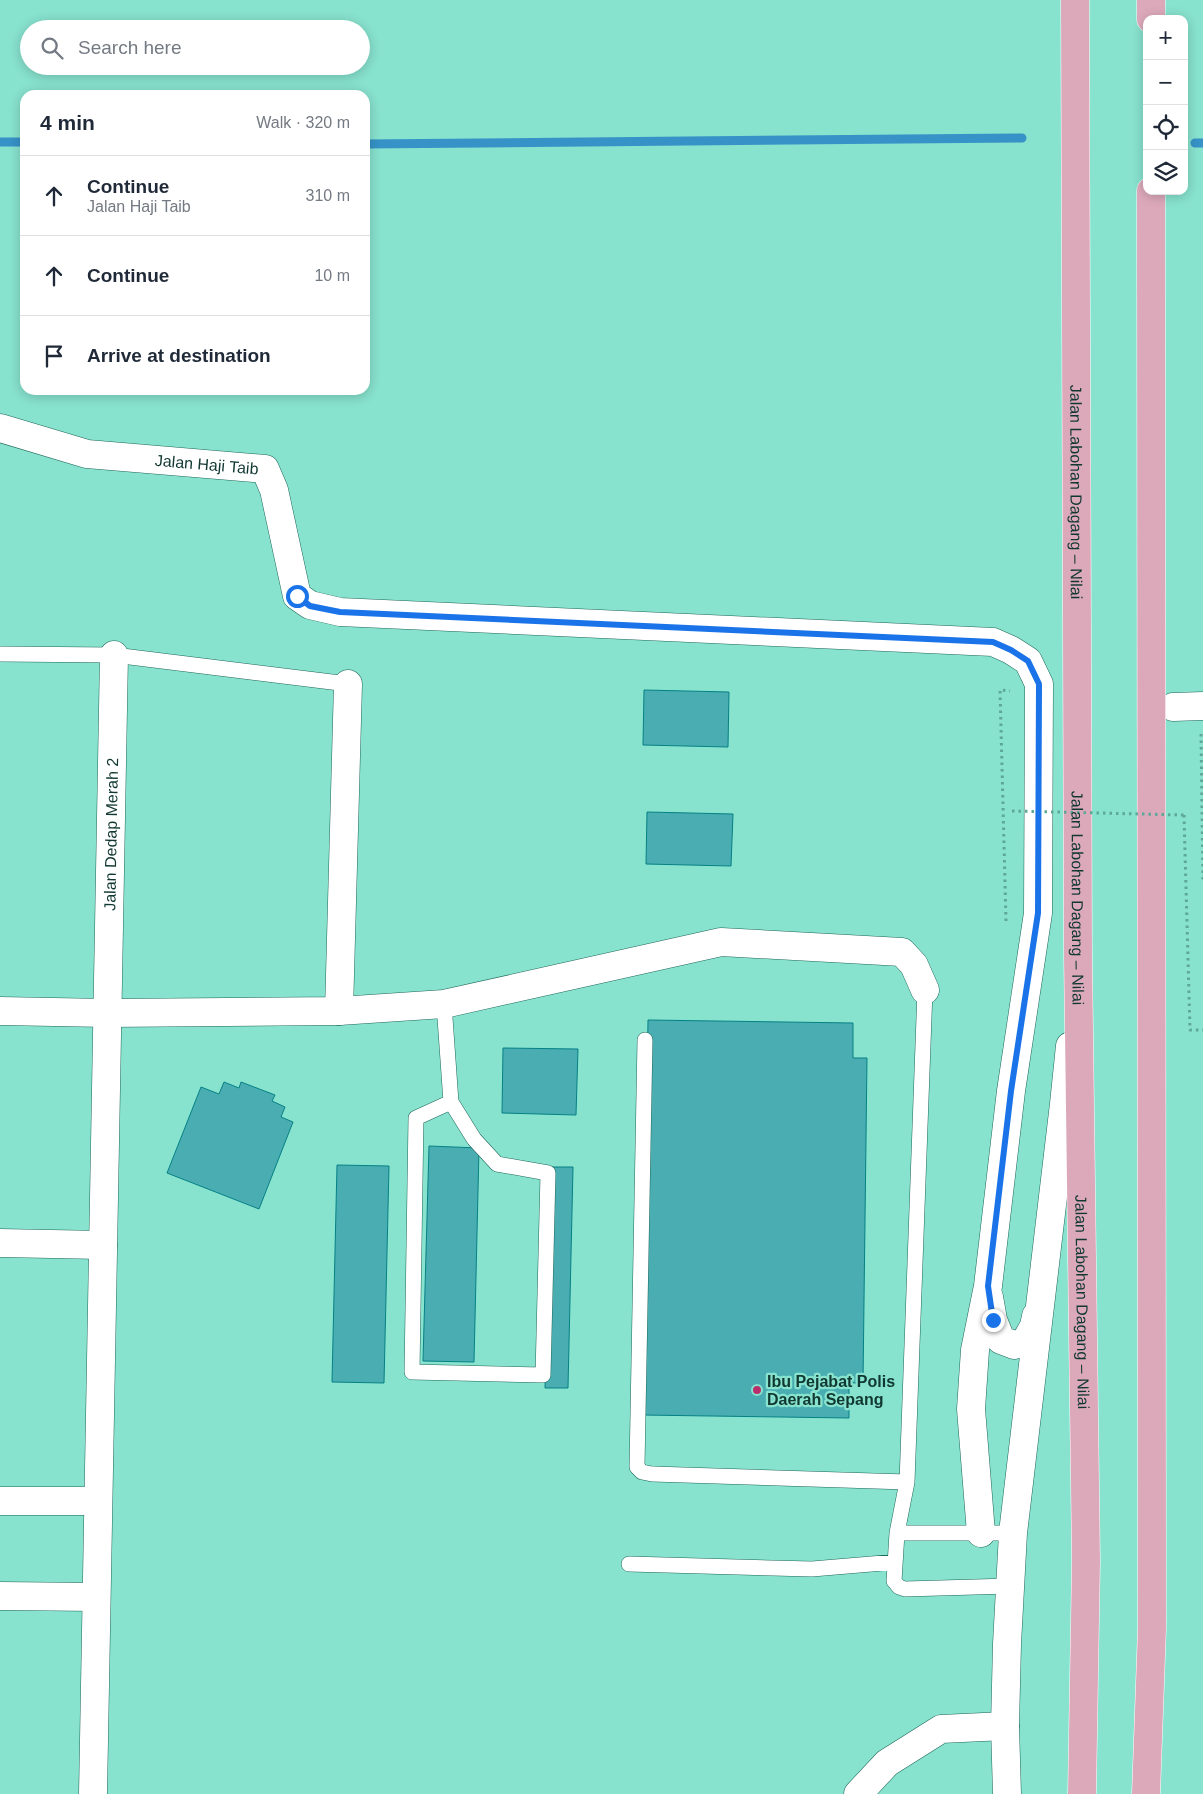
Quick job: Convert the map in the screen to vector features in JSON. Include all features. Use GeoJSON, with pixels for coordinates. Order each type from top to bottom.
{"type":"FeatureCollection","features":[{"type":"Feature","properties":{"kind":"main road","name":"Jalan Labohan Dagang ‒ Nilai"},"geometry":{"type":"LineString","coordinates":[[1075,0],[1078,956],[1086,1561],[1082,1794]]}},
{"type":"Feature","properties":{"kind":"main road"},"geometry":{"type":"LineString","coordinates":[[1150,0],[1150,15]]}},
{"type":"Feature","properties":{"kind":"main road"},"geometry":{"type":"LineString","coordinates":[[1146,1794],[1152,1628],[1151,195]]}},
{"type":"Feature","properties":{"kind":"street","name":"Jalan Haji Taib"},"geometry":{"type":"LineString","coordinates":[[0,428],[87,454],[266,469],[274,490],[297,596],[310,606],[340,612],[993,642],[1011,650],[1028,661],[1039,684],[1038,913],[1011,1091],[988,1286]]}},
{"type":"Feature","properties":{"kind":"street","name":"Jalan Dedap Merah 2"},"geometry":{"type":"LineString","coordinates":[[93,1794],[114,655]]}},
{"type":"Feature","properties":{"kind":"street"},"geometry":{"type":"LineString","coordinates":[[339,1011],[348,684]]}},
{"type":"Feature","properties":{"kind":"street"},"geometry":{"type":"LineString","coordinates":[[1174,707],[1202,706]]}},
{"type":"Feature","properties":{"kind":"street"},"geometry":{"type":"LineString","coordinates":[[0,1011],[107,1013],[339,1011],[444,1004],[721,942],[902,952],[914,965],[925,990]]}},
{"type":"Feature","properties":{"kind":"street"},"geometry":{"type":"LineString","coordinates":[[1007,1794],[1007,1644],[1013,1534],[1064,1104],[1078,956]]}},
{"type":"Feature","properties":{"kind":"street"},"geometry":{"type":"LineString","coordinates":[[0,1243],[103,1244]]}},
{"type":"Feature","properties":{"kind":"street"},"geometry":{"type":"LineString","coordinates":[[988,1286],[993,1320],[1000,1340],[1014,1345],[1025,1342],[1034,1326],[1044,1278]]}},
{"type":"Feature","properties":{"kind":"street"},"geometry":{"type":"LineString","coordinates":[[981,1533],[970,1409],[974,1350],[988,1286]]}},
{"type":"Feature","properties":{"kind":"street"},"geometry":{"type":"LineString","coordinates":[[0,1501],[98,1501]]}},
{"type":"Feature","properties":{"kind":"street"},"geometry":{"type":"LineString","coordinates":[[0,1596],[96,1597]]}},
{"type":"Feature","properties":{"kind":"street"},"geometry":{"type":"LineString","coordinates":[[858,1794],[887,1763],[941,1729],[1006,1726]]}},
{"type":"Feature","properties":{"kind":"lane"},"geometry":{"type":"LineString","coordinates":[[0,654],[114,655],[348,684]]}},
{"type":"Feature","properties":{"kind":"lane"},"geometry":{"type":"LineString","coordinates":[[925,990],[907,1482],[897,1533],[894,1581],[899,1587],[906,1590],[1010,1586]]}},
{"type":"Feature","properties":{"kind":"lane"},"geometry":{"type":"LineString","coordinates":[[444,1004],[451,1102],[474,1139],[497,1164],[548,1173],[543,1375],[412,1372],[416,1118],[451,1102]]}},
{"type":"Feature","properties":{"kind":"lane"},"geometry":{"type":"LineString","coordinates":[[645,1040],[637,1467],[642,1472],[652,1474],[907,1482]]}},
{"type":"Feature","properties":{"kind":"lane"},"geometry":{"type":"LineString","coordinates":[[897,1533],[1013,1534]]}},
{"type":"Feature","properties":{"kind":"lane"},"geometry":{"type":"LineString","coordinates":[[628,1564],[812,1569],[895,1562]]}},
{"type":"Feature","properties":{"kind":"path"},"geometry":{"type":"LineString","coordinates":[[1202,706],[1203,880]]}},
{"type":"Feature","properties":{"kind":"path"},"geometry":{"type":"LineString","coordinates":[[1012,811],[1184,815],[1190,1030],[1203,1030]]}},
{"type":"Feature","properties":{"kind":"building"},"geometry":{"type":"Polygon","coordinates":[[[644,690],[729,692],[728,747],[643,745],[644,690]]]}},
{"type":"Feature","properties":{"kind":"building"},"geometry":{"type":"Polygon","coordinates":[[[647,812],[733,814],[731,866],[646,864],[647,812]]]}},
{"type":"Feature","properties":{"kind":"building"},"geometry":{"type":"Polygon","coordinates":[[[648,1020],[853,1023],[853,1058],[867,1058],[863,1383],[849,1383],[849,1418],[642,1415],[648,1020]]]}},
{"type":"Feature","properties":{"kind":"building"},"geometry":{"type":"Polygon","coordinates":[[[503,1048],[578,1049],[576,1115],[502,1113],[503,1048]]]}},
{"type":"Feature","properties":{"kind":"building"},"geometry":{"type":"Polygon","coordinates":[[[224,1082],[239,1088],[241,1082],[275,1095],[272,1101],[285,1107],[281,1117],[293,1122],[259,1209],[167,1173],[201,1087],[219,1094],[224,1082]]]}},
{"type":"Feature","properties":{"kind":"building"},"geometry":{"type":"Polygon","coordinates":[[[429,1146],[479,1148],[474,1362],[423,1361],[429,1146]]]}},
{"type":"Feature","properties":{"kind":"building"},"geometry":{"type":"Polygon","coordinates":[[[337,1165],[389,1166],[384,1383],[332,1382],[337,1165]]]}},
{"type":"Feature","properties":{"kind":"building"},"geometry":{"type":"Polygon","coordinates":[[[551,1167],[573,1167],[568,1388],[545,1388],[551,1167]]]}},
{"type":"Feature","properties":{"kind":"waterway"},"geometry":{"type":"LineString","coordinates":[[370,144],[1022,138]]}},
{"type":"Feature","properties":{"kind":"waterway"},"geometry":{"type":"LineString","coordinates":[[0,142],[20,142]]}},
{"type":"Feature","properties":{"kind":"waterway"},"geometry":{"type":"LineString","coordinates":[[1195,143],[1203,143]]}},
{"type":"Feature","properties":{"kind":"place","name":"Ibu Pejabat Polis Daerah Sepang"},"geometry":{"type":"Point","coordinates":[757,1390]}},
{"type":"Feature","properties":{"kind":"route"},"geometry":{"type":"LineString","coordinates":[[297,596],[310,606],[340,612],[993,642],[1011,650],[1028,661],[1039,684],[1038,913],[1011,1091],[988,1286],[993,1320]]}}]}
